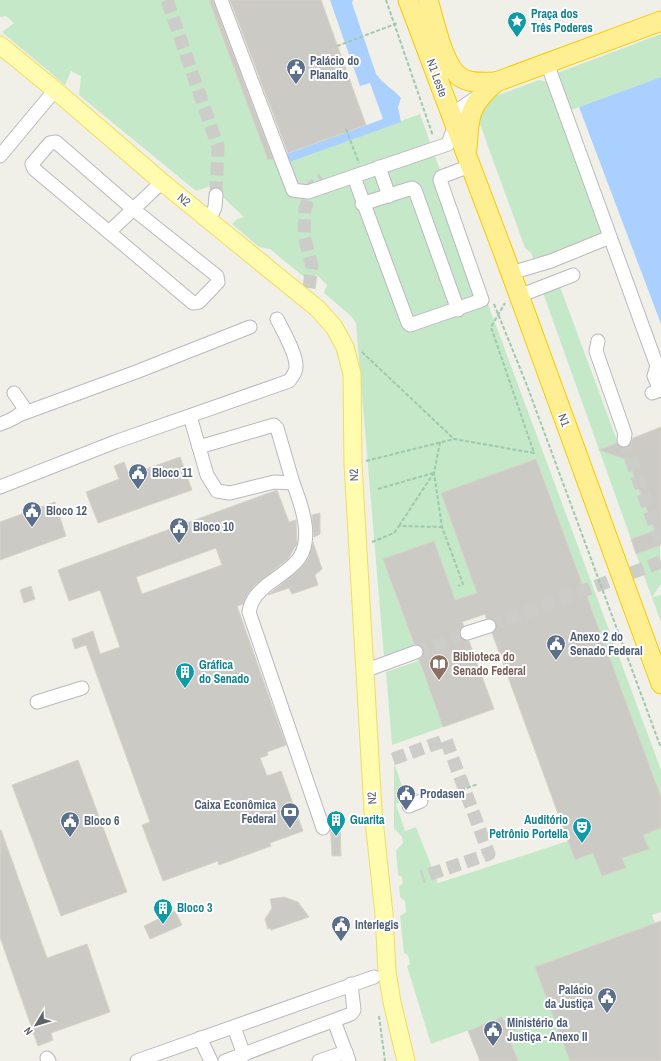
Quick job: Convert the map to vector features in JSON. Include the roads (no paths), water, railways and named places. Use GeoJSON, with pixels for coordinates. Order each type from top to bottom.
{"type":"FeatureCollection","features":[{"type":"Feature","properties":{"kind":"highway","name":"N1 Leste"},"geometry":{"type":"LineString","coordinates":[[408,0],[469,161]]}},
{"type":"Feature","properties":{"kind":"highway","name":"N1 Leste"},"geometry":{"type":"LineString","coordinates":[[428,0],[449,65],[459,77],[490,88]]}},
{"type":"Feature","properties":{"kind":"highway"},"geometry":{"type":"LineString","coordinates":[[469,161],[469,118],[472,108],[490,88],[547,63],[661,22]]}},
{"type":"Feature","properties":{"kind":"highway","name":"N1"},"geometry":{"type":"LineString","coordinates":[[469,161],[661,684]]}},
{"type":"Feature","properties":{"kind":"main road","name":"N2"},"geometry":{"type":"LineString","coordinates":[[0,45],[210,221],[306,292],[334,327],[345,347],[352,374],[353,464],[373,815],[384,914],[387,972],[392,1002],[406,1061]]}},
{"type":"Feature","properties":{"kind":"lane"},"geometry":{"type":"LineString","coordinates":[[221,0],[293,190],[308,192],[448,144],[461,108],[490,88]]}},
{"type":"Feature","properties":{"kind":"lane"},"geometry":{"type":"LineString","coordinates":[[547,63],[656,366],[654,376],[660,390],[652,393]]}},
{"type":"Feature","properties":{"kind":"lane"},"geometry":{"type":"LineString","coordinates":[[0,156],[55,90]]}},
{"type":"Feature","properties":{"kind":"lane"},"geometry":{"type":"LineString","coordinates":[[56,142],[133,209],[218,276],[218,282],[199,302],[193,303],[109,232],[34,169],[32,164],[50,143],[56,142]]}},
{"type":"Feature","properties":{"kind":"lane"},"geometry":{"type":"LineString","coordinates":[[358,175],[362,204],[410,325],[458,310],[482,300],[440,180],[441,177],[469,161]]}},
{"type":"Feature","properties":{"kind":"lane"},"geometry":{"type":"LineString","coordinates":[[379,168],[389,196]]}},
{"type":"Feature","properties":{"kind":"lane"},"geometry":{"type":"LineString","coordinates":[[323,179],[346,172],[358,175]]}},
{"type":"Feature","properties":{"kind":"lane"},"geometry":{"type":"LineString","coordinates":[[109,232],[162,182]]}},
{"type":"Feature","properties":{"kind":"lane"},"geometry":{"type":"LineString","coordinates":[[362,204],[412,188],[415,190],[458,310]]}},
{"type":"Feature","properties":{"kind":"lane"},"geometry":{"type":"LineString","coordinates":[[210,221],[215,207],[216,195]]}},
{"type":"Feature","properties":{"kind":"lane"},"geometry":{"type":"LineString","coordinates":[[515,285],[565,255],[610,237]]}},
{"type":"Feature","properties":{"kind":"lane"},"geometry":{"type":"LineString","coordinates":[[515,285],[573,275]]}},
{"type":"Feature","properties":{"kind":"lane"},"geometry":{"type":"LineString","coordinates":[[0,487],[115,442],[289,381],[294,375],[296,366],[288,341],[277,319]]}},
{"type":"Feature","properties":{"kind":"lane"},"geometry":{"type":"LineString","coordinates":[[0,424],[19,415],[136,372],[250,327]]}},
{"type":"Feature","properties":{"kind":"lane"},"geometry":{"type":"LineString","coordinates":[[598,341],[596,351],[625,434],[624,440]]}},
{"type":"Feature","properties":{"kind":"lane"},"geometry":{"type":"LineString","coordinates":[[14,393],[25,409],[19,415]]}},
{"type":"Feature","properties":{"kind":"lane"},"geometry":{"type":"LineString","coordinates":[[190,416],[207,475],[212,486],[217,491],[222,493],[230,493],[274,482],[292,483]]}},
{"type":"Feature","properties":{"kind":"lane"},"geometry":{"type":"LineString","coordinates":[[199,447],[274,425],[277,428],[292,483],[302,505],[305,541],[303,553],[295,564],[259,592],[250,605],[249,612],[323,828]]}},
{"type":"Feature","properties":{"kind":"lane"},"geometry":{"type":"LineString","coordinates":[[467,634],[489,626]]}},
{"type":"Feature","properties":{"kind":"lane"},"geometry":{"type":"LineString","coordinates":[[364,671],[416,652]]}},
{"type":"Feature","properties":{"kind":"lane"},"geometry":{"type":"LineString","coordinates":[[38,702],[82,688]]}},
{"type":"Feature","properties":{"kind":"lane"},"geometry":{"type":"LineString","coordinates":[[137,1061],[374,977]]}},
{"type":"Feature","properties":{"kind":"lane"},"geometry":{"type":"LineString","coordinates":[[225,1061],[252,1055],[351,1014],[354,1010],[351,984]]}},
{"type":"Feature","properties":{"kind":"lane"},"geometry":{"type":"LineString","coordinates":[[319,1061],[348,1056],[334,1021]]}},
{"type":"Feature","properties":{"kind":"lane"},"geometry":{"type":"LineString","coordinates":[[234,1027],[252,1055]]}},
{"type":"Feature","properties":{"kind":"lane"},"geometry":{"type":"LineString","coordinates":[[200,1038],[210,1061]]}},
{"type":"Feature","properties":{"kind":"water"},"geometry":{"type":"Polygon","coordinates":[[[330,0],[353,0],[352,3],[376,74],[401,98],[398,107],[401,122],[284,164],[281,156],[383,119],[370,83],[360,86],[330,0]]]}},
{"type":"Feature","properties":{"kind":"water"},"geometry":{"type":"Polygon","coordinates":[[[661,77],[661,324],[579,107],[661,77]]]}},
{"type":"Feature","properties":{"kind":"tunnel"},"geometry":{"type":"LineString","coordinates":[[167,0],[218,147],[216,195]]}},
{"type":"Feature","properties":{"kind":"tunnel"},"geometry":{"type":"LineString","coordinates":[[309,288],[312,266],[304,236],[305,209],[312,187],[323,179]]}},
{"type":"Feature","properties":{"kind":"tunnel"},"geometry":{"type":"LineString","coordinates":[[624,440],[661,543]]}},
{"type":"Feature","properties":{"kind":"tunnel"},"geometry":{"type":"LineString","coordinates":[[489,626],[661,562]]}},
{"type":"Feature","properties":{"kind":"tunnel"},"geometry":{"type":"LineString","coordinates":[[416,652],[467,633]]}},
{"type":"Feature","properties":{"kind":"tunnel"},"geometry":{"type":"LineString","coordinates":[[393,759],[446,740],[489,854],[422,877]]}},
{"type":"Feature","properties":{"kind":"place","name":"Praça dos Três Poderes"},"geometry":{"type":"Point","coordinates":[517,38]}},
{"type":"Feature","properties":{"kind":"place","name":"Palácio do Planalto"},"geometry":{"type":"Point","coordinates":[296,85]}},
{"type":"Feature","properties":{"kind":"place","name":"Bloco 11"},"geometry":{"type":"Point","coordinates":[138,490]}},
{"type":"Feature","properties":{"kind":"place","name":"Bloco 12"},"geometry":{"type":"Point","coordinates":[32,528]}},
{"type":"Feature","properties":{"kind":"place","name":"Bloco 10"},"geometry":{"type":"Point","coordinates":[179,544]}},
{"type":"Feature","properties":{"kind":"place","name":"Anexo 2 do Senado Federal"},"geometry":{"type":"Point","coordinates":[556,661]}},
{"type":"Feature","properties":{"kind":"place","name":"Biblioteca do Senado Federal"},"geometry":{"type":"Point","coordinates":[439,681]}},
{"type":"Feature","properties":{"kind":"place","name":"Gráfica do Senado"},"geometry":{"type":"Point","coordinates":[185,689]}},
{"type":"Feature","properties":{"kind":"place","name":"Prodasen"},"geometry":{"type":"Point","coordinates":[406,811]}},
{"type":"Feature","properties":{"kind":"place","name":"Caixa Econômica Federal"},"geometry":{"type":"Point","coordinates":[290,829]}},
{"type":"Feature","properties":{"kind":"place","name":"Guarita"},"geometry":{"type":"Point","coordinates":[336,837]}},
{"type":"Feature","properties":{"kind":"place","name":"Bloco 6"},"geometry":{"type":"Point","coordinates":[70,838]}},
{"type":"Feature","properties":{"kind":"place","name":"Auditório Petrônio Portella"},"geometry":{"type":"Point","coordinates":[582,844]}},
{"type":"Feature","properties":{"kind":"place","name":"Bloco 3"},"geometry":{"type":"Point","coordinates":[163,925]}},
{"type":"Feature","properties":{"kind":"place","name":"Interlegis"},"geometry":{"type":"Point","coordinates":[341,942]}},
{"type":"Feature","properties":{"kind":"place","name":"Palácio da Justiça"},"geometry":{"type":"Point","coordinates":[607,1014]}},
{"type":"Feature","properties":{"kind":"place","name":"Ministério da Justiça - Anexo II"},"geometry":{"type":"Point","coordinates":[493,1047]}}]}
